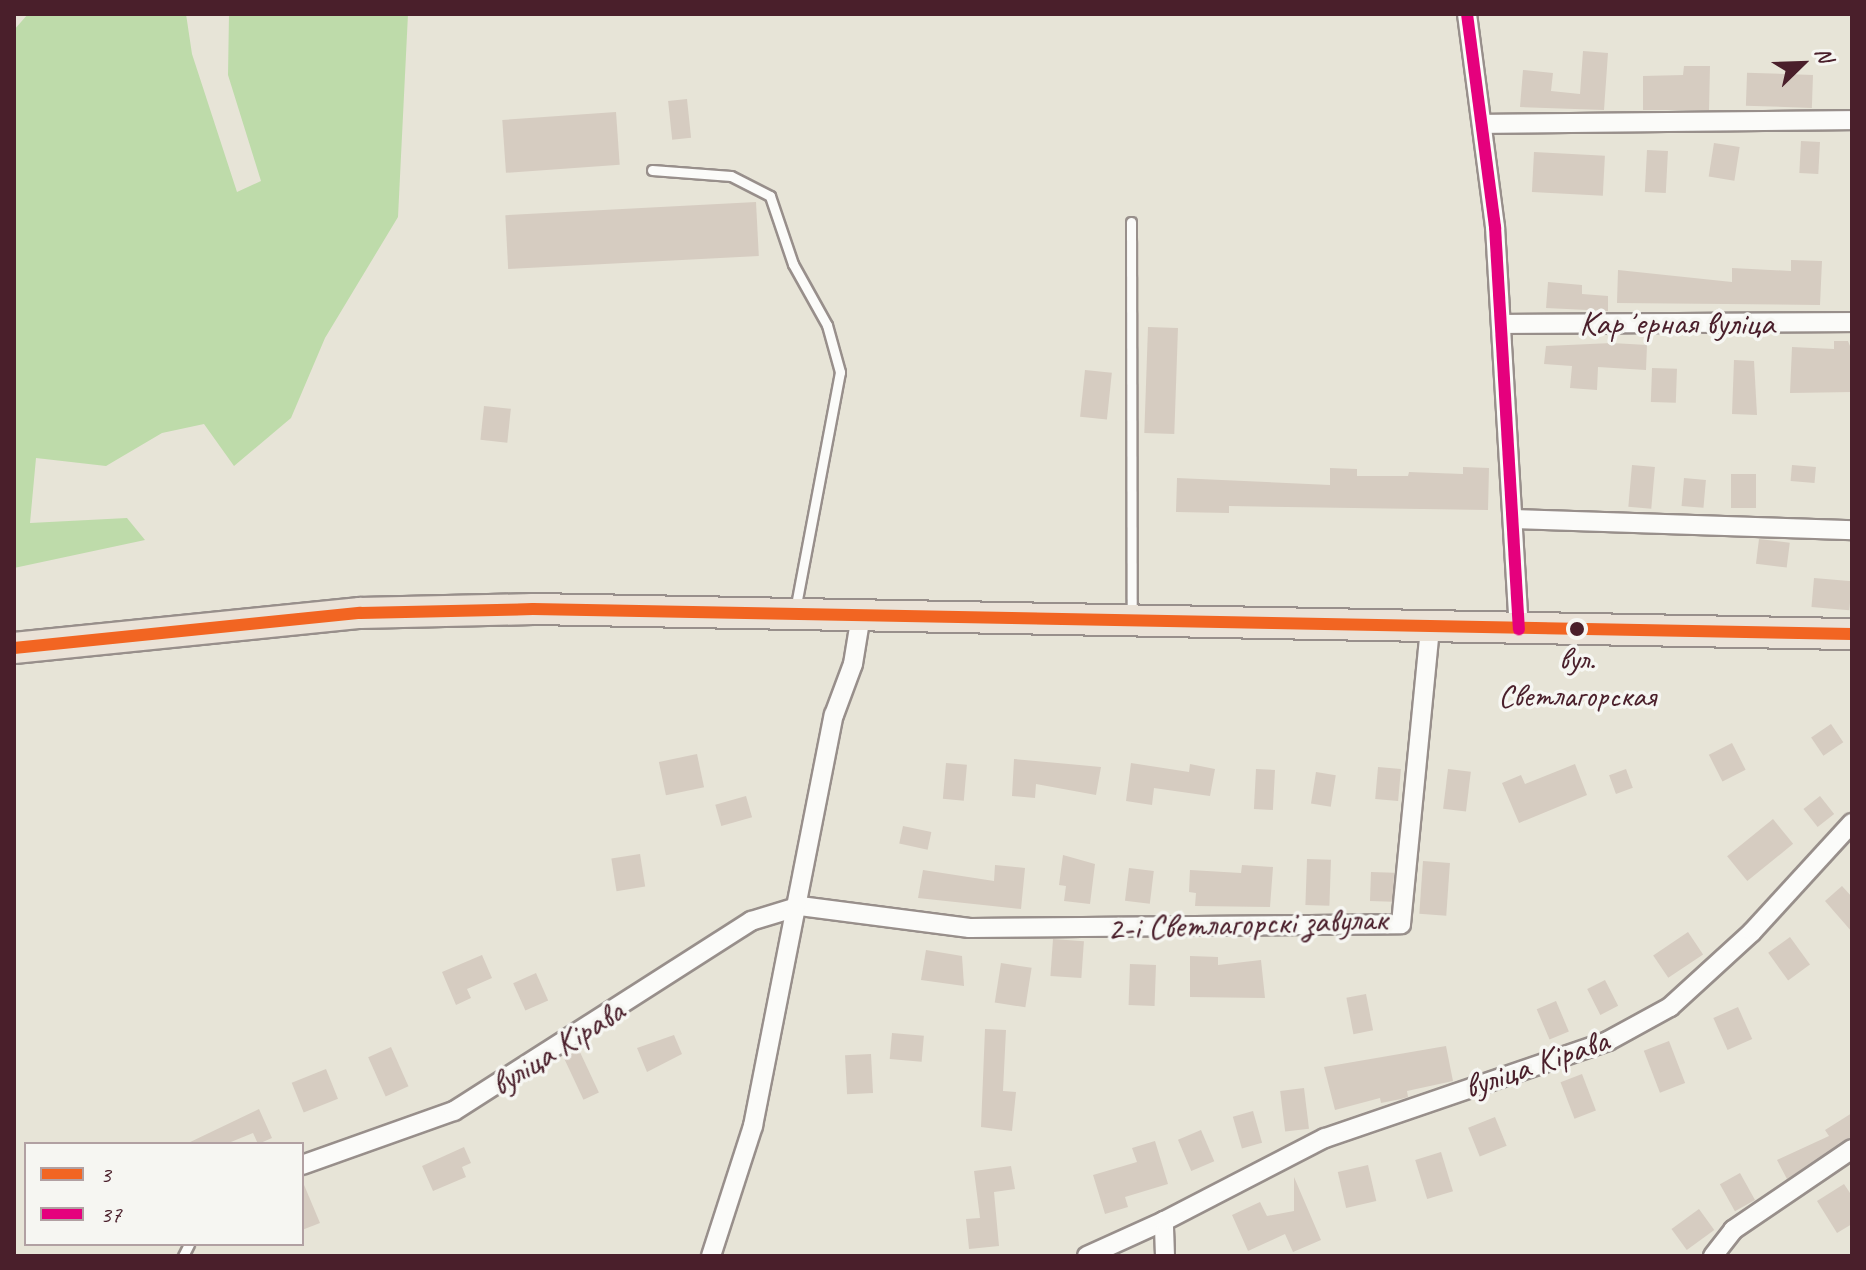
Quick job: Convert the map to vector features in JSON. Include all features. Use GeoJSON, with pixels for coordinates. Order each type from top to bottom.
{"type":"FeatureCollection","features":[{"type":"Feature","properties":{"kind":"main road"},"geometry":{"type":"LineString","coordinates":[[14,648],[360,613],[794,613],[1852,634]]}},
{"type":"Feature","properties":{"kind":"street"},"geometry":{"type":"LineString","coordinates":[[1467,14],[1483,124],[1502,324],[1519,629]]}},
{"type":"Feature","properties":{"kind":"street"},"geometry":{"type":"LineString","coordinates":[[1483,124],[1852,120]]}},
{"type":"Feature","properties":{"kind":"street","name":"Карʼерная вуліца"},"geometry":{"type":"LineString","coordinates":[[1502,324],[1852,322]]}},
{"type":"Feature","properties":{"kind":"street"},"geometry":{"type":"LineString","coordinates":[[1515,519],[1852,530]]}},
{"type":"Feature","properties":{"kind":"street"},"geometry":{"type":"LineString","coordinates":[[711,1256],[753,1126],[800,906],[834,715],[853,664],[861,615]]}},
{"type":"Feature","properties":{"kind":"street","name":"2-і Светлагорскі завулак"},"geometry":{"type":"LineString","coordinates":[[800,906],[970,928],[1401,924],[1430,627]]}},
{"type":"Feature","properties":{"kind":"street","name":"вуліца Кірава"},"geometry":{"type":"LineString","coordinates":[[1087,1256],[1164,1221],[1325,1138],[1608,1041],[1670,1007],[1752,932],[1852,823]]}},
{"type":"Feature","properties":{"kind":"street","name":"вуліца Кірава"},"geometry":{"type":"LineString","coordinates":[[304,1164],[454,1111],[751,921],[800,906]]}},
{"type":"Feature","properties":{"kind":"street"},"geometry":{"type":"LineString","coordinates":[[1713,1256],[1733,1230],[1852,1149]]}},
{"type":"Feature","properties":{"kind":"street"},"geometry":{"type":"LineString","coordinates":[[1164,1221],[1165,1256]]}},
{"type":"Feature","properties":{"kind":"lane"},"geometry":{"type":"LineString","coordinates":[[652,170],[731,176],[770,196],[793,264],[827,325],[840,372],[794,613]]}},
{"type":"Feature","properties":{"kind":"lane"},"geometry":{"type":"LineString","coordinates":[[1131,222],[1132,619]]}},
{"type":"Feature","properties":{"kind":"green space"},"geometry":{"type":"Polygon","coordinates":[[[28,14],[186,14],[192,54],[237,192],[261,181],[228,75],[229,14],[408,14],[398,217],[325,338],[291,418],[234,466],[204,424],[162,433],[106,466],[36,458],[30,523],[127,518],[145,540],[14,568],[14,30],[28,14]]]}},
{"type":"Feature","properties":{"kind":"building"},"geometry":{"type":"Polygon","coordinates":[[[1583,51],[1608,53],[1604,110],[1520,107],[1523,70],[1553,73],[1551,91],[1580,94],[1583,51]]]}},
{"type":"Feature","properties":{"kind":"building"},"geometry":{"type":"Polygon","coordinates":[[[1684,66],[1710,66],[1709,110],[1643,110],[1643,76],[1683,75],[1684,66]]]}},
{"type":"Feature","properties":{"kind":"building"},"geometry":{"type":"Polygon","coordinates":[[[1747,73],[1813,75],[1812,108],[1746,106],[1747,73]]]}},
{"type":"Feature","properties":{"kind":"building"},"geometry":{"type":"Polygon","coordinates":[[[687,99],[691,138],[672,140],[668,101],[687,99]]]}},
{"type":"Feature","properties":{"kind":"building"},"geometry":{"type":"Polygon","coordinates":[[[616,112],[620,165],[506,173],[502,120],[616,112]]]}},
{"type":"Feature","properties":{"kind":"building"},"geometry":{"type":"Polygon","coordinates":[[[1801,141],[1820,142],[1818,174],[1799,173],[1801,141]]]}},
{"type":"Feature","properties":{"kind":"building"},"geometry":{"type":"Polygon","coordinates":[[[1714,143],[1740,147],[1734,181],[1709,177],[1714,143]]]}},
{"type":"Feature","properties":{"kind":"building"},"geometry":{"type":"Polygon","coordinates":[[[1647,150],[1668,151],[1666,193],[1645,192],[1647,150]]]}},
{"type":"Feature","properties":{"kind":"building"},"geometry":{"type":"Polygon","coordinates":[[[1534,152],[1605,156],[1603,196],[1532,192],[1534,152]]]}},
{"type":"Feature","properties":{"kind":"building"},"geometry":{"type":"Polygon","coordinates":[[[756,202],[759,256],[508,269],[505,215],[756,202]]]}},
{"type":"Feature","properties":{"kind":"building"},"geometry":{"type":"Polygon","coordinates":[[[1791,260],[1822,261],[1820,305],[1617,303],[1618,270],[1732,282],[1732,268],[1791,271],[1791,260]]]}},
{"type":"Feature","properties":{"kind":"building"},"geometry":{"type":"Polygon","coordinates":[[[1548,282],[1582,285],[1582,294],[1608,296],[1608,311],[1546,308],[1548,282]]]}},
{"type":"Feature","properties":{"kind":"building"},"geometry":{"type":"Polygon","coordinates":[[[1148,327],[1178,328],[1174,434],[1144,433],[1148,327]]]}},
{"type":"Feature","properties":{"kind":"building"},"geometry":{"type":"Polygon","coordinates":[[[1834,341],[1848,341],[1852,351],[1852,392],[1790,393],[1792,347],[1834,349],[1834,341]]]}},
{"type":"Feature","properties":{"kind":"building"},"geometry":{"type":"Polygon","coordinates":[[[1647,345],[1646,370],[1598,367],[1597,390],[1570,388],[1572,366],[1544,364],[1546,346],[1647,345]]]}},
{"type":"Feature","properties":{"kind":"building"},"geometry":{"type":"Polygon","coordinates":[[[1734,360],[1754,361],[1757,415],[1732,414],[1734,360]]]}},
{"type":"Feature","properties":{"kind":"building"},"geometry":{"type":"Polygon","coordinates":[[[1652,368],[1677,369],[1676,403],[1651,402],[1652,368]]]}},
{"type":"Feature","properties":{"kind":"building"},"geometry":{"type":"Polygon","coordinates":[[[1085,370],[1112,373],[1107,420],[1080,417],[1085,370]]]}},
{"type":"Feature","properties":{"kind":"building"},"geometry":{"type":"Polygon","coordinates":[[[484,406],[511,409],[507,443],[480,440],[484,406]]]}},
{"type":"Feature","properties":{"kind":"building"},"geometry":{"type":"Polygon","coordinates":[[[1632,465],[1655,467],[1651,509],[1628,507],[1632,465]]]}},
{"type":"Feature","properties":{"kind":"building"},"geometry":{"type":"Polygon","coordinates":[[[1792,465],[1816,467],[1815,483],[1791,481],[1792,465]]]}},
{"type":"Feature","properties":{"kind":"building"},"geometry":{"type":"Polygon","coordinates":[[[1463,467],[1489,468],[1488,510],[1229,506],[1229,513],[1176,512],[1177,478],[1330,485],[1330,468],[1357,469],[1357,476],[1408,476],[1409,472],[1463,474],[1463,467]]]}},
{"type":"Feature","properties":{"kind":"building"},"geometry":{"type":"Polygon","coordinates":[[[1731,474],[1756,474],[1756,508],[1731,508],[1731,474]]]}},
{"type":"Feature","properties":{"kind":"building"},"geometry":{"type":"Polygon","coordinates":[[[1684,478],[1706,480],[1703,508],[1682,506],[1684,478]]]}},
{"type":"Feature","properties":{"kind":"building"},"geometry":{"type":"Polygon","coordinates":[[[1759,539],[1790,543],[1787,568],[1756,564],[1759,539]]]}},
{"type":"Feature","properties":{"kind":"building"},"geometry":{"type":"Polygon","coordinates":[[[1814,578],[1852,581],[1849,610],[1811,607],[1814,578]]]}},
{"type":"Feature","properties":{"kind":"building"},"geometry":{"type":"Polygon","coordinates":[[[1831,724],[1843,742],[1823,756],[1811,737],[1831,724]]]}},
{"type":"Feature","properties":{"kind":"building"},"geometry":{"type":"Polygon","coordinates":[[[1732,743],[1746,770],[1722,782],[1709,755],[1732,743]]]}},
{"type":"Feature","properties":{"kind":"building"},"geometry":{"type":"Polygon","coordinates":[[[697,754],[704,787],[666,795],[659,762],[697,754]]]}},
{"type":"Feature","properties":{"kind":"building"},"geometry":{"type":"Polygon","coordinates":[[[1014,759],[1101,767],[1096,795],[1036,784],[1035,798],[1012,796],[1014,759]]]}},
{"type":"Feature","properties":{"kind":"building"},"geometry":{"type":"Polygon","coordinates":[[[946,763],[967,765],[964,801],[943,799],[946,763]]]}},
{"type":"Feature","properties":{"kind":"building"},"geometry":{"type":"Polygon","coordinates":[[[1131,763],[1189,772],[1190,764],[1215,769],[1210,796],[1154,788],[1152,805],[1126,801],[1131,763]]]}},
{"type":"Feature","properties":{"kind":"building"},"geometry":{"type":"Polygon","coordinates":[[[1575,764],[1587,795],[1519,823],[1502,783],[1521,775],[1525,784],[1575,764]]]}},
{"type":"Feature","properties":{"kind":"building"},"geometry":{"type":"Polygon","coordinates":[[[1378,767],[1401,769],[1398,801],[1375,799],[1378,767]]]}},
{"type":"Feature","properties":{"kind":"building"},"geometry":{"type":"Polygon","coordinates":[[[1256,769],[1275,770],[1273,810],[1254,809],[1256,769]]]}},
{"type":"Feature","properties":{"kind":"building"},"geometry":{"type":"Polygon","coordinates":[[[1448,769],[1471,772],[1466,812],[1443,809],[1448,769]]]}},
{"type":"Feature","properties":{"kind":"building"},"geometry":{"type":"Polygon","coordinates":[[[1626,769],[1633,788],[1616,794],[1609,775],[1626,769]]]}},
{"type":"Feature","properties":{"kind":"building"},"geometry":{"type":"Polygon","coordinates":[[[1316,772],[1336,775],[1331,807],[1311,804],[1316,772]]]}},
{"type":"Feature","properties":{"kind":"building"},"geometry":{"type":"Polygon","coordinates":[[[746,796],[752,817],[721,826],[715,805],[746,796]]]}},
{"type":"Feature","properties":{"kind":"building"},"geometry":{"type":"Polygon","coordinates":[[[1820,796],[1834,814],[1818,827],[1803,809],[1820,796]]]}},
{"type":"Feature","properties":{"kind":"building"},"geometry":{"type":"Polygon","coordinates":[[[1773,819],[1793,844],[1747,881],[1727,856],[1773,819]]]}},
{"type":"Feature","properties":{"kind":"building"},"geometry":{"type":"Polygon","coordinates":[[[903,826],[931,832],[928,850],[899,844],[903,826]]]}},
{"type":"Feature","properties":{"kind":"building"},"geometry":{"type":"Polygon","coordinates":[[[640,854],[645,887],[617,891],[611,859],[640,854]]]}},
{"type":"Feature","properties":{"kind":"building"},"geometry":{"type":"Polygon","coordinates":[[[1063,855],[1095,864],[1090,904],[1064,901],[1066,886],[1059,885],[1063,855]]]}},
{"type":"Feature","properties":{"kind":"building"},"geometry":{"type":"Polygon","coordinates":[[[1307,859],[1331,860],[1329,906],[1305,905],[1307,859]]]}},
{"type":"Feature","properties":{"kind":"building"},"geometry":{"type":"Polygon","coordinates":[[[1423,861],[1450,863],[1446,916],[1419,914],[1423,861]]]}},
{"type":"Feature","properties":{"kind":"building"},"geometry":{"type":"Polygon","coordinates":[[[995,865],[1025,868],[1021,909],[918,898],[923,870],[994,881],[995,865]]]}},
{"type":"Feature","properties":{"kind":"building"},"geometry":{"type":"Polygon","coordinates":[[[1242,865],[1273,867],[1270,907],[1195,906],[1196,893],[1189,892],[1190,870],[1241,873],[1242,865]]]}},
{"type":"Feature","properties":{"kind":"building"},"geometry":{"type":"Polygon","coordinates":[[[1129,868],[1154,871],[1150,904],[1125,901],[1129,868]]]}},
{"type":"Feature","properties":{"kind":"building"},"geometry":{"type":"Polygon","coordinates":[[[1371,872],[1394,873],[1393,902],[1370,901],[1371,872]]]}},
{"type":"Feature","properties":{"kind":"building"},"geometry":{"type":"Polygon","coordinates":[[[1842,886],[1852,897],[1852,932],[1825,901],[1842,886]]]}},
{"type":"Feature","properties":{"kind":"building"},"geometry":{"type":"Polygon","coordinates":[[[1688,932],[1703,954],[1668,978],[1653,955],[1688,932]]]}},
{"type":"Feature","properties":{"kind":"building"},"geometry":{"type":"Polygon","coordinates":[[[1790,937],[1810,965],[1788,980],[1768,953],[1790,937]]]}},
{"type":"Feature","properties":{"kind":"building"},"geometry":{"type":"Polygon","coordinates":[[[1053,939],[1084,941],[1081,978],[1050,976],[1053,939]]]}},
{"type":"Feature","properties":{"kind":"building"},"geometry":{"type":"Polygon","coordinates":[[[926,950],[962,956],[964,986],[921,980],[926,950]]]}},
{"type":"Feature","properties":{"kind":"building"},"geometry":{"type":"Polygon","coordinates":[[[482,955],[492,978],[467,989],[471,998],[456,1005],[442,972],[482,955]]]}},
{"type":"Feature","properties":{"kind":"building"},"geometry":{"type":"Polygon","coordinates":[[[1190,956],[1218,957],[1218,965],[1261,960],[1265,998],[1190,997],[1190,956]]]}},
{"type":"Feature","properties":{"kind":"building"},"geometry":{"type":"Polygon","coordinates":[[[1001,963],[1032,968],[1025,1007],[995,1003],[1001,963]]]}},
{"type":"Feature","properties":{"kind":"building"},"geometry":{"type":"Polygon","coordinates":[[[1130,964],[1156,965],[1155,1006],[1129,1005],[1130,964]]]}},
{"type":"Feature","properties":{"kind":"building"},"geometry":{"type":"Polygon","coordinates":[[[536,973],[548,1000],[525,1011],[513,983],[536,973]]]}},
{"type":"Feature","properties":{"kind":"building"},"geometry":{"type":"Polygon","coordinates":[[[1605,980],[1618,1006],[1600,1015],[1587,989],[1605,980]]]}},
{"type":"Feature","properties":{"kind":"building"},"geometry":{"type":"Polygon","coordinates":[[[1366,994],[1373,1030],[1353,1034],[1346,998],[1366,994]]]}},
{"type":"Feature","properties":{"kind":"building"},"geometry":{"type":"Polygon","coordinates":[[[1556,1001],[1569,1031],[1550,1040],[1537,1009],[1556,1001]]]}},
{"type":"Feature","properties":{"kind":"building"},"geometry":{"type":"Polygon","coordinates":[[[1738,1007],[1752,1039],[1728,1050],[1713,1018],[1738,1007]]]}},
{"type":"Feature","properties":{"kind":"building"},"geometry":{"type":"Polygon","coordinates":[[[985,1029],[1006,1030],[1003,1091],[1016,1092],[1012,1131],[981,1127],[985,1029]]]}},
{"type":"Feature","properties":{"kind":"building"},"geometry":{"type":"Polygon","coordinates":[[[892,1033],[924,1036],[922,1062],[890,1059],[892,1033]]]}},
{"type":"Feature","properties":{"kind":"building"},"geometry":{"type":"Polygon","coordinates":[[[674,1035],[682,1054],[647,1072],[637,1048],[674,1035]]]}},
{"type":"Feature","properties":{"kind":"building"},"geometry":{"type":"Polygon","coordinates":[[[1669,1041],[1685,1083],[1660,1093],[1644,1051],[1669,1041]]]}},
{"type":"Feature","properties":{"kind":"building"},"geometry":{"type":"Polygon","coordinates":[[[1446,1046],[1453,1081],[1407,1091],[1408,1097],[1401,1099],[1381,1103],[1380,1098],[1335,1110],[1324,1067],[1446,1046]]]}},
{"type":"Feature","properties":{"kind":"building"},"geometry":{"type":"Polygon","coordinates":[[[391,1047],[408,1086],[386,1096],[368,1057],[391,1047]]]}},
{"type":"Feature","properties":{"kind":"building"},"geometry":{"type":"Polygon","coordinates":[[[579,1050],[599,1093],[583,1100],[564,1057],[579,1050]]]}},
{"type":"Feature","properties":{"kind":"building"},"geometry":{"type":"Polygon","coordinates":[[[871,1054],[873,1093],[847,1094],[845,1055],[871,1054]]]}},
{"type":"Feature","properties":{"kind":"building"},"geometry":{"type":"Polygon","coordinates":[[[326,1069],[338,1099],[304,1113],[292,1083],[326,1069]]]}},
{"type":"Feature","properties":{"kind":"building"},"geometry":{"type":"Polygon","coordinates":[[[1582,1074],[1596,1110],[1575,1119],[1561,1082],[1582,1074]]]}},
{"type":"Feature","properties":{"kind":"building"},"geometry":{"type":"Polygon","coordinates":[[[1304,1088],[1309,1129],[1285,1132],[1280,1091],[1304,1088]]]}},
{"type":"Feature","properties":{"kind":"building"},"geometry":{"type":"Polygon","coordinates":[[[259,1109],[272,1138],[257,1142],[253,1133],[231,1142],[190,1142],[259,1109]]]}},
{"type":"Feature","properties":{"kind":"building"},"geometry":{"type":"Polygon","coordinates":[[[1253,1111],[1262,1143],[1242,1149],[1233,1117],[1253,1111]]]}},
{"type":"Feature","properties":{"kind":"building"},"geometry":{"type":"Polygon","coordinates":[[[1852,1113],[1852,1137],[1787,1179],[1777,1160],[1829,1136],[1825,1130],[1852,1113]]]}},
{"type":"Feature","properties":{"kind":"building"},"geometry":{"type":"Polygon","coordinates":[[[1495,1117],[1507,1146],[1480,1157],[1468,1128],[1495,1117]]]}},
{"type":"Feature","properties":{"kind":"building"},"geometry":{"type":"Polygon","coordinates":[[[1201,1130],[1214,1161],[1191,1171],[1178,1140],[1201,1130]]]}},
{"type":"Feature","properties":{"kind":"building"},"geometry":{"type":"Polygon","coordinates":[[[1155,1141],[1168,1184],[1125,1197],[1128,1207],[1105,1214],[1093,1175],[1137,1162],[1132,1148],[1155,1141]]]}},
{"type":"Feature","properties":{"kind":"building"},"geometry":{"type":"Polygon","coordinates":[[[464,1147],[471,1163],[462,1167],[466,1177],[433,1191],[422,1166],[464,1147]]]}},
{"type":"Feature","properties":{"kind":"building"},"geometry":{"type":"Polygon","coordinates":[[[1441,1152],[1453,1191],[1427,1199],[1415,1160],[1441,1152]]]}},
{"type":"Feature","properties":{"kind":"building"},"geometry":{"type":"Polygon","coordinates":[[[1368,1165],[1376,1201],[1346,1208],[1338,1172],[1368,1165]]]}},
{"type":"Feature","properties":{"kind":"building"},"geometry":{"type":"Polygon","coordinates":[[[1011,1166],[1015,1189],[994,1192],[999,1246],[969,1249],[966,1219],[980,1218],[974,1171],[1011,1166]]]}},
{"type":"Feature","properties":{"kind":"building"},"geometry":{"type":"Polygon","coordinates":[[[1740,1173],[1755,1200],[1735,1211],[1720,1184],[1740,1173]]]}},
{"type":"Feature","properties":{"kind":"building"},"geometry":{"type":"Polygon","coordinates":[[[1294,1177],[1321,1240],[1293,1252],[1285,1234],[1248,1251],[1232,1215],[1260,1202],[1267,1216],[1294,1211],[1294,1177]]]}},
{"type":"Feature","properties":{"kind":"building"},"geometry":{"type":"Polygon","coordinates":[[[1844,1184],[1852,1196],[1852,1224],[1837,1233],[1817,1201],[1844,1184]]]}},
{"type":"Feature","properties":{"kind":"building"},"geometry":{"type":"Polygon","coordinates":[[[304,1185],[320,1223],[304,1229],[304,1185]]]}},
{"type":"Feature","properties":{"kind":"building"},"geometry":{"type":"Polygon","coordinates":[[[1699,1209],[1714,1230],[1687,1250],[1671,1229],[1699,1209]]]}},
{"type":"Feature","properties":{"kind":"transit line","name":"37"},"geometry":{"type":"LineString","coordinates":[[1467,14],[1495,227],[1519,629]]}},
{"type":"Feature","properties":{"kind":"transit line","name":"3"},"geometry":{"type":"LineString","coordinates":[[14,648],[360,613],[533,609],[1852,634]]}},
{"type":"Feature","properties":{"kind":"place","name":"вул. Светлагорская"},"geometry":{"type":"Point","coordinates":[1577,629]}}]}
